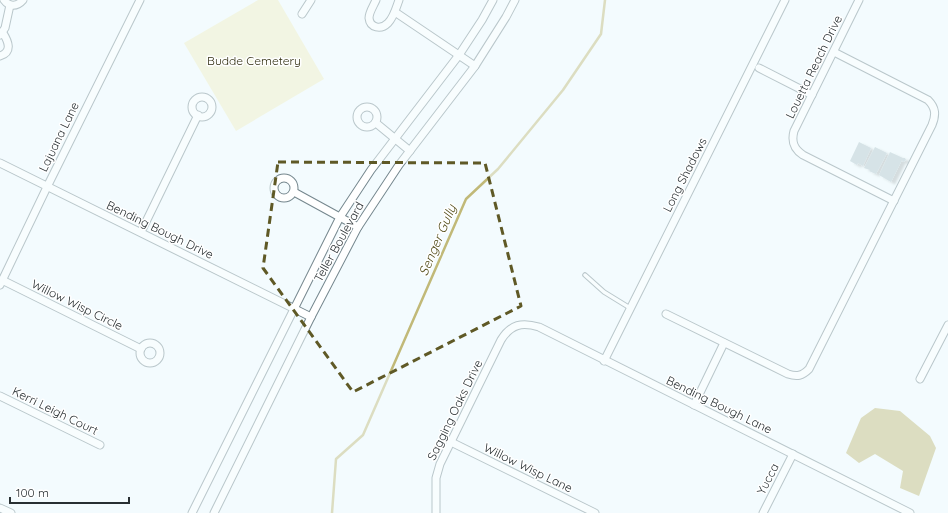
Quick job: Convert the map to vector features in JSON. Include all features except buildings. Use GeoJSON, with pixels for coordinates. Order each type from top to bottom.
{"type":"FeatureCollection","features":[{"type":"Feature","properties":{"kind":"street"},"geometry":{"type":"LineString","coordinates":[[0,56],[7,52],[9,46],[8,40],[1,34],[7,2],[16,5],[22,0]]}},
{"type":"Feature","properties":{"kind":"street","name":"Lajuana Lane"},"geometry":{"type":"LineString","coordinates":[[1,283],[140,0]]}},
{"type":"Feature","properties":{"kind":"street"},"geometry":{"type":"LineString","coordinates":[[302,14],[311,0]]}},
{"type":"Feature","properties":{"kind":"street"},"geometry":{"type":"LineString","coordinates":[[376,0],[369,14],[369,19],[373,25],[380,27],[388,23],[395,12],[399,0]]}},
{"type":"Feature","properties":{"kind":"street","name":"Teller Boulevard"},"geometry":{"type":"LineString","coordinates":[[192,513],[340,217],[371,170],[459,55],[493,0]]}},
{"type":"Feature","properties":{"kind":"street","name":"Teller Boulevard"},"geometry":{"type":"LineString","coordinates":[[214,513],[311,317],[358,227],[399,165],[475,66],[515,0]]}},
{"type":"Feature","properties":{"kind":"street","name":"Long Shadows"},"geometry":{"type":"LineString","coordinates":[[604,361],[785,0]]}},
{"type":"Feature","properties":{"kind":"street","name":"Louetta Reach Drive"},"geometry":{"type":"LineString","coordinates":[[860,0],[794,131],[793,144],[803,155],[894,201]]}},
{"type":"Feature","properties":{"kind":"street"},"geometry":{"type":"LineString","coordinates":[[395,12],[475,66]]}},
{"type":"Feature","properties":{"kind":"street"},"geometry":{"type":"LineString","coordinates":[[666,314],[788,374],[798,376],[806,373],[813,363],[934,120],[935,108],[923,97],[834,52]]}},
{"type":"Feature","properties":{"kind":"street"},"geometry":{"type":"LineString","coordinates":[[758,68],[812,95]]}},
{"type":"Feature","properties":{"kind":"street"},"geometry":{"type":"LineString","coordinates":[[141,232],[198,115]]}},
{"type":"Feature","properties":{"kind":"street"},"geometry":{"type":"LineString","coordinates":[[376,123],[410,151]]}},
{"type":"Feature","properties":{"kind":"street","name":"Bending Bough Drive"},"geometry":{"type":"LineString","coordinates":[[0,163],[311,317]]}},
{"type":"Feature","properties":{"kind":"street"},"geometry":{"type":"LineString","coordinates":[[294,192],[358,227]]}},
{"type":"Feature","properties":{"kind":"street","name":"Willow Wisp Circle"},"geometry":{"type":"LineString","coordinates":[[1,283],[142,349]]}},
{"type":"Feature","properties":{"kind":"street","name":"Bending Bough Lane"},"geometry":{"type":"LineString","coordinates":[[516,326],[522,324],[539,327],[604,361],[910,513]]}},
{"type":"Feature","properties":{"kind":"street"},"geometry":{"type":"LineString","coordinates":[[920,379],[948,325]]}},
{"type":"Feature","properties":{"kind":"street","name":"Sagging Oaks Drive"},"geometry":{"type":"LineString","coordinates":[[436,513],[436,478],[440,464],[502,340],[508,332],[516,326]]}},
{"type":"Feature","properties":{"kind":"street"},"geometry":{"type":"LineString","coordinates":[[694,405],[724,343]]}},
{"type":"Feature","properties":{"kind":"street","name":"Kerri Leigh Court"},"geometry":{"type":"LineString","coordinates":[[0,396],[100,445]]}},
{"type":"Feature","properties":{"kind":"street","name":"Willow Wisp Lane"},"geometry":{"type":"LineString","coordinates":[[451,442],[595,513]]}},
{"type":"Feature","properties":{"kind":"street","name":"Yucca"},"geometry":{"type":"LineString","coordinates":[[763,513],[793,454]]}},
{"type":"Feature","properties":{"kind":"street"},"geometry":{"type":"LineString","coordinates":[[0,508],[10,513]]}},
{"type":"Feature","properties":{"kind":"lane"},"geometry":{"type":"LineString","coordinates":[[585,275],[604,292],[630,308]]}},
{"type":"Feature","properties":{"kind":"highlighted area"},"geometry":{"type":"Polygon","coordinates":[[[278,162],[485,163],[521,306],[353,392],[263,268],[278,162]]]}},
{"type":"Feature","properties":{"kind":"green space","name":"Budde Cemetery"},"geometry":{"type":"Polygon","coordinates":[[[258,0],[278,0],[324,79],[236,131],[184,43],[258,0]]]}},
{"type":"Feature","properties":{"kind":"shaded area"},"geometry":{"type":"Polygon","coordinates":[[[875,408],[900,411],[930,436],[936,448],[919,496],[900,488],[903,471],[875,454],[859,463],[846,453],[861,418],[875,408]]]}},
{"type":"Feature","properties":{"kind":"waterway","name":"Senger Gully"},"geometry":{"type":"LineString","coordinates":[[332,513],[336,459],[363,435],[466,199],[498,169],[563,90],[601,34],[605,0]]}}]}
